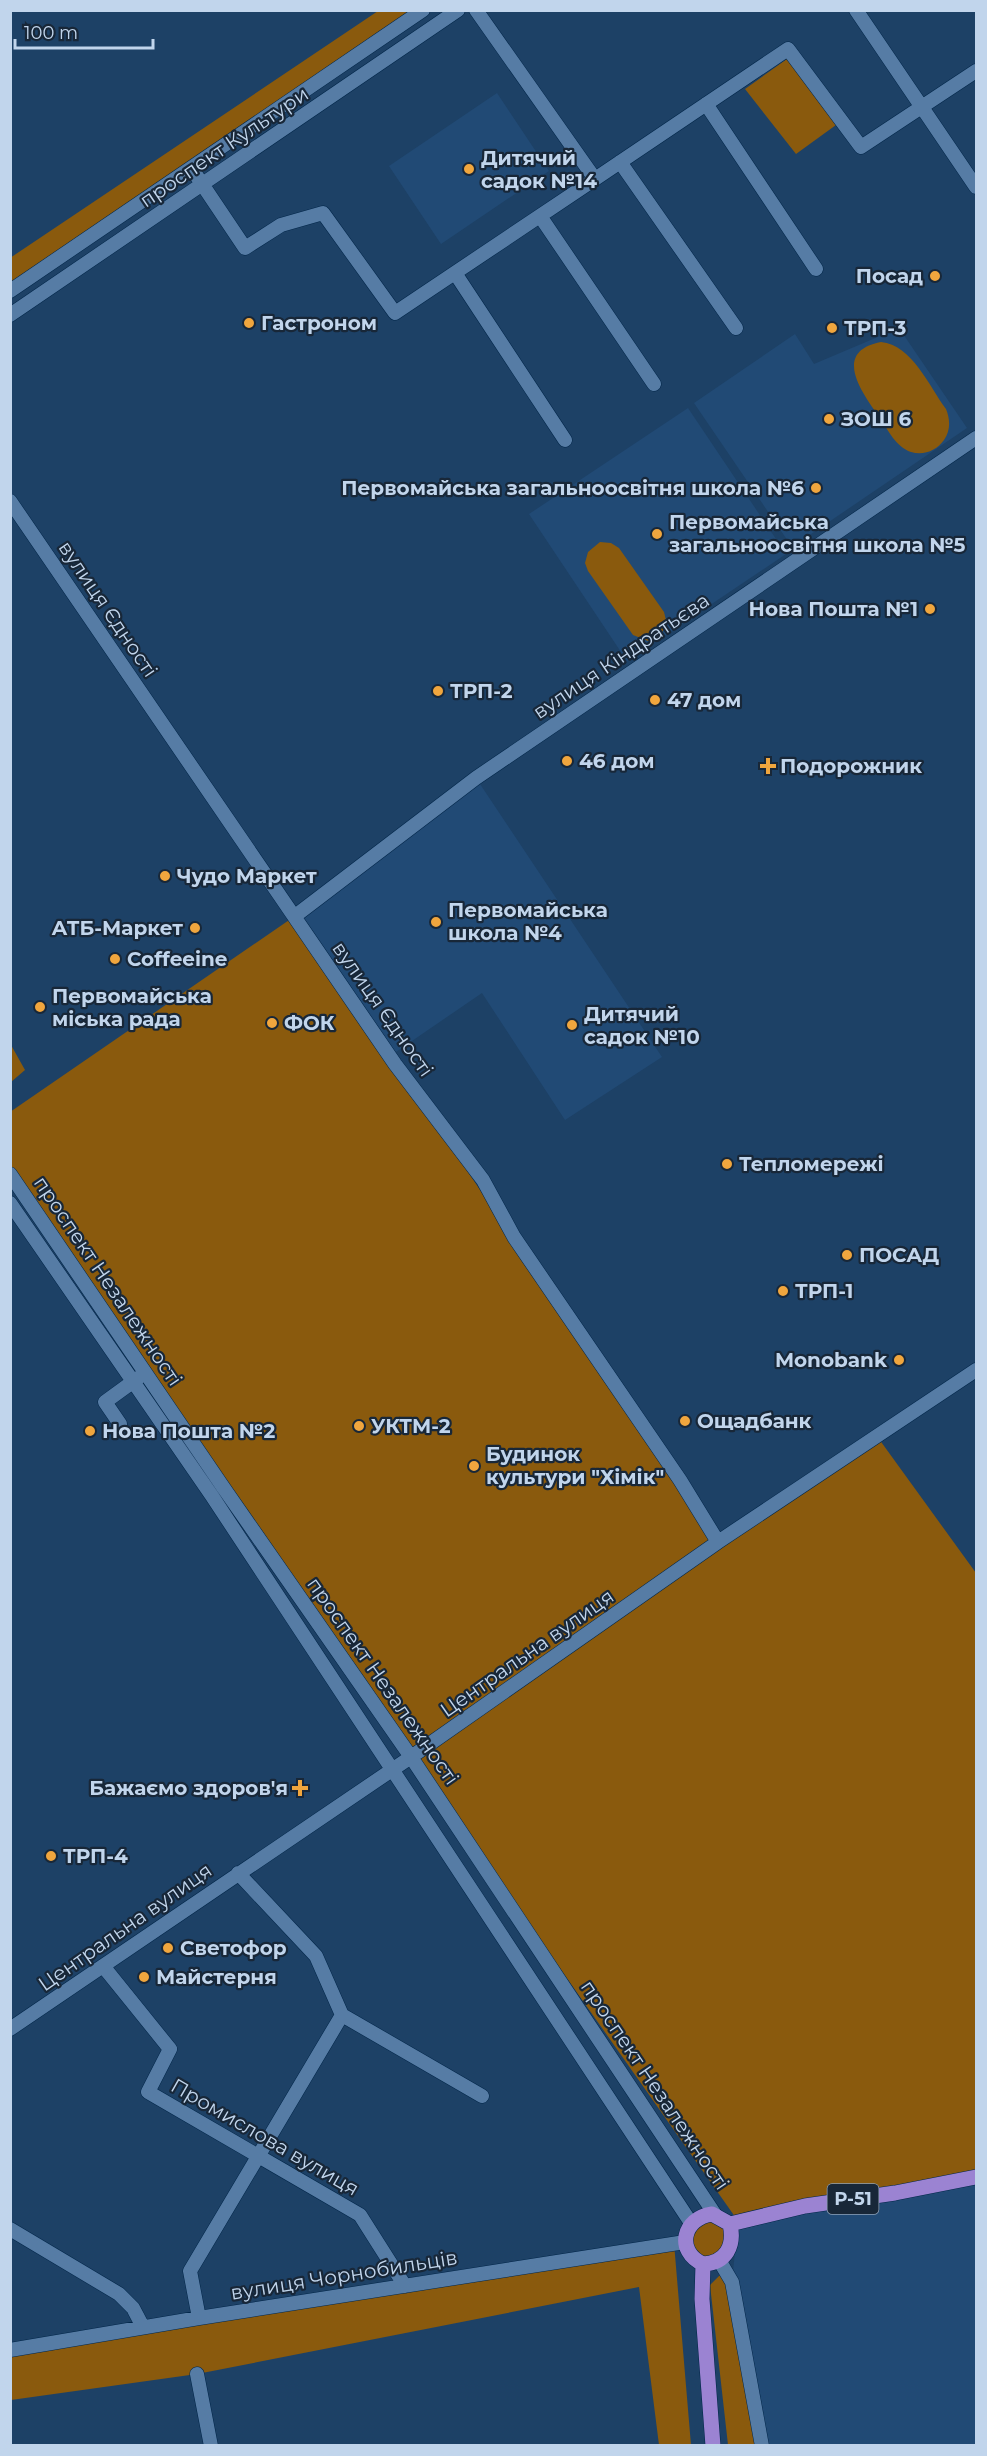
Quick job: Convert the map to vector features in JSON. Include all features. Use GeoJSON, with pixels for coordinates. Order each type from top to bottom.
{"type":"FeatureCollection","features":[{"type":"Feature","properties":{"kind":"main road","name":"Р-51"},"geometry":{"type":"LineString","coordinates":[[730,2224],[805,2206],[895,2193],[976,2177]]}},
{"type":"Feature","properties":{"kind":"main road"},"geometry":{"type":"LineString","coordinates":[[704,2215],[716,2216],[730,2224],[732,2243],[730,2250],[719,2260],[703,2264],[689,2253],[685,2233],[691,2223],[704,2215]]}},
{"type":"Feature","properties":{"kind":"main road"},"geometry":{"type":"LineString","coordinates":[[703,2264],[702,2300],[713,2445]]}},
{"type":"Feature","properties":{"kind":"street","name":"проспект Культури"},"geometry":{"type":"LineString","coordinates":[[10,291],[423,10]]}},
{"type":"Feature","properties":{"kind":"street","name":"проспект Культури"},"geometry":{"type":"LineString","coordinates":[[10,315],[458,10]]}},
{"type":"Feature","properties":{"kind":"street"},"geometry":{"type":"LineString","coordinates":[[476,10],[595,179]]}},
{"type":"Feature","properties":{"kind":"street"},"geometry":{"type":"LineString","coordinates":[[856,10],[976,188]]}},
{"type":"Feature","properties":{"kind":"street"},"geometry":{"type":"LineString","coordinates":[[192,169],[245,248],[281,225],[323,213],[395,313],[788,49],[861,147],[976,71]]}},
{"type":"Feature","properties":{"kind":"street"},"geometry":{"type":"LineString","coordinates":[[706,104],[816,268]]}},
{"type":"Feature","properties":{"kind":"street"},"geometry":{"type":"LineString","coordinates":[[620,162],[736,328]]}},
{"type":"Feature","properties":{"kind":"street"},"geometry":{"type":"LineString","coordinates":[[540,216],[654,384]]}},
{"type":"Feature","properties":{"kind":"street"},"geometry":{"type":"LineString","coordinates":[[455,273],[565,440]]}},
{"type":"Feature","properties":{"kind":"street","name":"вулиця Кіндратьєва"},"geometry":{"type":"LineString","coordinates":[[295,916],[476,778],[976,438]]}},
{"type":"Feature","properties":{"kind":"street","name":"вулиця Єдності"},"geometry":{"type":"LineString","coordinates":[[10,501],[396,1064],[483,1180],[514,1237],[680,1480],[718,1542]]}},
{"type":"Feature","properties":{"kind":"street","name":"проспект Незалежності"},"geometry":{"type":"LineString","coordinates":[[10,1174],[411,1758],[716,2216]]}},
{"type":"Feature","properties":{"kind":"street","name":"проспект Незалежності"},"geometry":{"type":"LineString","coordinates":[[10,1203],[212,1496],[691,2223]]}},
{"type":"Feature","properties":{"kind":"street","name":"Центральна вулиця"},"geometry":{"type":"LineString","coordinates":[[10,2030],[411,1758],[718,1542],[976,1370]]}},
{"type":"Feature","properties":{"kind":"street"},"geometry":{"type":"LineString","coordinates":[[120,1424],[105,1402],[145,1373]]}},
{"type":"Feature","properties":{"kind":"street"},"geometry":{"type":"LineString","coordinates":[[238,1874],[316,1956],[342,2015],[482,2096]]}},
{"type":"Feature","properties":{"kind":"street","name":"Промислова вулиця"},"geometry":{"type":"LineString","coordinates":[[103,1966],[170,2049],[148,2092],[360,2215],[405,2286]]}},
{"type":"Feature","properties":{"kind":"street"},"geometry":{"type":"LineString","coordinates":[[199,2318],[190,2271],[342,2015]]}},
{"type":"Feature","properties":{"kind":"street"},"geometry":{"type":"LineString","coordinates":[[10,2229],[119,2294],[133,2308],[143,2327]]}},
{"type":"Feature","properties":{"kind":"street","name":"вулиця Чорнобильців"},"geometry":{"type":"LineString","coordinates":[[10,2350],[685,2242]]}},
{"type":"Feature","properties":{"kind":"street"},"geometry":{"type":"LineString","coordinates":[[719,2260],[732,2282],[762,2445]]}},
{"type":"Feature","properties":{"kind":"street"},"geometry":{"type":"LineString","coordinates":[[197,2374],[211,2445]]}},
{"type":"Feature","properties":{"kind":"shaded area"},"geometry":{"type":"Polygon","coordinates":[[[378,11],[423,11],[11,291],[10,258],[378,11]]]}},
{"type":"Feature","properties":{"kind":"shaded area"},"geometry":{"type":"Polygon","coordinates":[[[787,59],[836,125],[796,154],[745,89],[787,59]]]}},
{"type":"Feature","properties":{"kind":"shaded area","name":"Дитячий садок №14"},"geometry":{"type":"Polygon","coordinates":[[[497,93],[549,171],[441,244],[389,166],[497,93]]]}},
{"type":"Feature","properties":{"kind":"shaded area","name":"Первомайська загальноосвітня школа №6"},"geometry":{"type":"Polygon","coordinates":[[[899,328],[967,428],[792,547],[694,403],[795,334],[814,364],[899,328]]]}},
{"type":"Feature","properties":{"kind":"shaded area"},"geometry":{"type":"Polygon","coordinates":[[[881,342],[902,350],[911,358],[946,409],[949,421],[948,432],[941,444],[930,451],[911,452],[897,442],[866,398],[855,375],[854,364],[857,355],[866,347],[881,342]]]}},
{"type":"Feature","properties":{"kind":"shaded area","name":"Первомайська загальноосвітня школа №5"},"geometry":{"type":"Polygon","coordinates":[[[688,408],[786,554],[627,661],[529,514],[688,408]]]}},
{"type":"Feature","properties":{"kind":"shaded area"},"geometry":{"type":"Polygon","coordinates":[[[600,542],[611,543],[619,548],[664,612],[667,624],[659,637],[648,641],[633,635],[588,571],[585,563],[588,552],[600,542]]]}},
{"type":"Feature","properties":{"kind":"shaded area","name":"Первомайська школа №4"},"geometry":{"type":"Polygon","coordinates":[[[476,778],[662,1057],[565,1120],[482,993],[390,1056],[295,916],[476,778]]]}},
{"type":"Feature","properties":{"kind":"shaded area"},"geometry":{"type":"Polygon","coordinates":[[[295,916],[718,1542],[879,1439],[976,1573],[976,2177],[738,2221],[411,1757],[11,1173],[10,1112],[295,916]]]}},
{"type":"Feature","properties":{"kind":"shaded area"},"geometry":{"type":"Polygon","coordinates":[[[11,1045],[25,1070],[10,1082],[11,1045]]]}},
{"type":"Feature","properties":{"kind":"shaded area"},"geometry":{"type":"Polygon","coordinates":[[[976,2177],[976,2445],[762,2445],[732,2282],[738,2221],[976,2177]]]}},
{"type":"Feature","properties":{"kind":"shaded area"},"geometry":{"type":"Polygon","coordinates":[[[724,2218],[732,2243],[703,2264],[685,2233],[689,2225],[724,2218]]]}},
{"type":"Feature","properties":{"kind":"shaded area"},"geometry":{"type":"Polygon","coordinates":[[[674,2243],[691,2445],[659,2445],[639,2287],[197,2374],[11,2400],[10,2350],[674,2243]]]}},
{"type":"Feature","properties":{"kind":"shaded area"},"geometry":{"type":"Polygon","coordinates":[[[725,2270],[762,2445],[728,2445],[710,2285],[725,2270]]]}},
{"type":"Feature","properties":{"kind":"place","name":"Дитячий садок №14"},"geometry":{"type":"Point","coordinates":[469,169]}},
{"type":"Feature","properties":{"kind":"place","name":"Посад"},"geometry":{"type":"Point","coordinates":[935,276]}},
{"type":"Feature","properties":{"kind":"place","name":"Гастроном"},"geometry":{"type":"Point","coordinates":[249,323]}},
{"type":"Feature","properties":{"kind":"place","name":"ТРП-3"},"geometry":{"type":"Point","coordinates":[832,328]}},
{"type":"Feature","properties":{"kind":"place","name":"ЗОШ 6"},"geometry":{"type":"Point","coordinates":[829,419]}},
{"type":"Feature","properties":{"kind":"place","name":"Первомайська загальноосвітня школа №6"},"geometry":{"type":"Point","coordinates":[816,488]}},
{"type":"Feature","properties":{"kind":"place","name":"Первомайська загальноосвітня школа №5"},"geometry":{"type":"Point","coordinates":[657,534]}},
{"type":"Feature","properties":{"kind":"place","name":"Нова Пошта №1"},"geometry":{"type":"Point","coordinates":[930,609]}},
{"type":"Feature","properties":{"kind":"place","name":"ТРП-2"},"geometry":{"type":"Point","coordinates":[438,691]}},
{"type":"Feature","properties":{"kind":"place","name":"47 дом"},"geometry":{"type":"Point","coordinates":[655,700]}},
{"type":"Feature","properties":{"kind":"place","name":"46 дом"},"geometry":{"type":"Point","coordinates":[567,761]}},
{"type":"Feature","properties":{"kind":"place","name":"Подорожник"},"geometry":{"type":"Point","coordinates":[768,766]}},
{"type":"Feature","properties":{"kind":"place","name":"Чудо Маркет"},"geometry":{"type":"Point","coordinates":[165,876]}},
{"type":"Feature","properties":{"kind":"place","name":"Первомайська школа №4"},"geometry":{"type":"Point","coordinates":[436,922]}},
{"type":"Feature","properties":{"kind":"place","name":"АТБ-Маркет"},"geometry":{"type":"Point","coordinates":[195,928]}},
{"type":"Feature","properties":{"kind":"place","name":"Coffeeine"},"geometry":{"type":"Point","coordinates":[115,959]}},
{"type":"Feature","properties":{"kind":"place","name":"Первомайська мiська рада"},"geometry":{"type":"Point","coordinates":[40,1007]}},
{"type":"Feature","properties":{"kind":"place","name":"ФОК"},"geometry":{"type":"Point","coordinates":[272,1023]}},
{"type":"Feature","properties":{"kind":"place","name":"Дитячий садок №10"},"geometry":{"type":"Point","coordinates":[572,1025]}},
{"type":"Feature","properties":{"kind":"place","name":"Тепломережі"},"geometry":{"type":"Point","coordinates":[727,1164]}},
{"type":"Feature","properties":{"kind":"place","name":"ПОСАД"},"geometry":{"type":"Point","coordinates":[847,1255]}},
{"type":"Feature","properties":{"kind":"place","name":"ТРП-1"},"geometry":{"type":"Point","coordinates":[783,1291]}},
{"type":"Feature","properties":{"kind":"place","name":"Monobank"},"geometry":{"type":"Point","coordinates":[899,1360]}},
{"type":"Feature","properties":{"kind":"place","name":"Ощадбанк"},"geometry":{"type":"Point","coordinates":[685,1421]}},
{"type":"Feature","properties":{"kind":"place","name":"УКТМ-2"},"geometry":{"type":"Point","coordinates":[359,1426]}},
{"type":"Feature","properties":{"kind":"place","name":"Нова Пошта №2"},"geometry":{"type":"Point","coordinates":[90,1431]}},
{"type":"Feature","properties":{"kind":"place","name":"Будинок культури \"Хімік\""},"geometry":{"type":"Point","coordinates":[474,1466]}},
{"type":"Feature","properties":{"kind":"place","name":"Бажаємо здоров'я"},"geometry":{"type":"Point","coordinates":[300,1788]}},
{"type":"Feature","properties":{"kind":"place","name":"ТРП-4"},"geometry":{"type":"Point","coordinates":[51,1856]}},
{"type":"Feature","properties":{"kind":"place","name":"Светофор"},"geometry":{"type":"Point","coordinates":[168,1948]}},
{"type":"Feature","properties":{"kind":"place","name":"Майстерня"},"geometry":{"type":"Point","coordinates":[144,1977]}}]}
